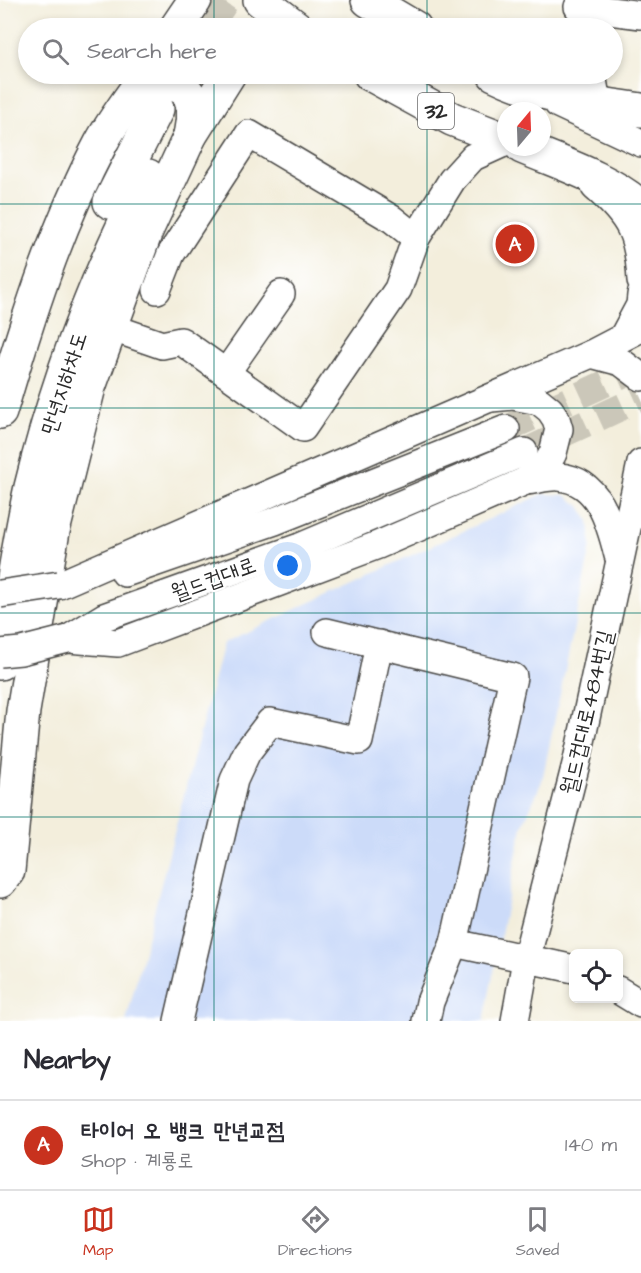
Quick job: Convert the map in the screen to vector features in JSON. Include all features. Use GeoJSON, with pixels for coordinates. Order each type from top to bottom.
{"type":"FeatureCollection","features":[{"type":"Feature","properties":{"kind":"main road"},"geometry":{"type":"LineString","coordinates":[[183,18],[195,0]]}},
{"type":"Feature","properties":{"kind":"main road"},"geometry":{"type":"LineString","coordinates":[[368,0],[398,18]]}},
{"type":"Feature","properties":{"kind":"main road"},"geometry":{"type":"LineString","coordinates":[[266,7],[282,18]]}},
{"type":"Feature","properties":{"kind":"main road"},"geometry":{"type":"LineString","coordinates":[[0,412],[25,327],[60,231],[102,141],[140,84]]}},
{"type":"Feature","properties":{"kind":"main road"},"geometry":{"type":"LineString","coordinates":[[123,110],[144,91],[157,84],[179,86],[190,96],[193,113],[175,121]]}},
{"type":"Feature","properties":{"kind":"main road"},"geometry":{"type":"LineString","coordinates":[[0,881],[8,871],[23,711],[53,531],[89,387],[146,231],[175,121],[218,84]]}},
{"type":"Feature","properties":{"kind":"main road","name":"32"},"geometry":{"type":"LineString","coordinates":[[388,84],[452,119],[497,137]]}},
{"type":"Feature","properties":{"kind":"main road"},"geometry":{"type":"LineString","coordinates":[[554,84],[594,88],[641,110]]}},
{"type":"Feature","properties":{"kind":"main road","name":"만년지하차도"},"geometry":{"type":"LineString","coordinates":[[0,533],[12,483],[66,313],[113,196],[175,121]]}},
{"type":"Feature","properties":{"kind":"main road","name":"만년지하차도"},"geometry":{"type":"LineString","coordinates":[[0,663],[32,487],[59,391],[79,330],[126,219],[175,121]]}},
{"type":"Feature","properties":{"kind":"main road"},"geometry":{"type":"LineString","coordinates":[[544,156],[627,194],[641,207]]}},
{"type":"Feature","properties":{"kind":"street"},"geometry":{"type":"LineString","coordinates":[[579,12],[641,15]]}},
{"type":"Feature","properties":{"kind":"street"},"geometry":{"type":"LineString","coordinates":[[516,84],[641,143]]}},
{"type":"Feature","properties":{"kind":"street"},"geometry":{"type":"LineString","coordinates":[[157,290],[171,254],[249,134],[392,219],[416,238]]}},
{"type":"Feature","properties":{"kind":"street"},"geometry":{"type":"LineString","coordinates":[[110,327],[162,345],[181,341],[303,428],[398,289],[416,238],[452,180],[473,157],[497,145]]}},
{"type":"Feature","properties":{"kind":"street"},"geometry":{"type":"LineString","coordinates":[[577,170],[615,204],[634,231],[641,281]]}},
{"type":"Feature","properties":{"kind":"street"},"geometry":{"type":"LineString","coordinates":[[226,373],[281,294]]}},
{"type":"Feature","properties":{"kind":"street"},"geometry":{"type":"LineString","coordinates":[[59,585],[591,354],[633,332],[641,295]]}},
{"type":"Feature","properties":{"kind":"street"},"geometry":{"type":"LineString","coordinates":[[591,354],[621,362],[641,377]]}},
{"type":"Feature","properties":{"kind":"street"},"geometry":{"type":"LineString","coordinates":[[68,639],[118,643],[378,545],[523,482],[546,465],[553,453],[559,429],[556,419],[550,410],[539,401],[513,396],[491,398]]}},
{"type":"Feature","properties":{"kind":"street","name":"월드컵대로"},"geometry":{"type":"LineString","coordinates":[[0,594],[101,581],[275,521],[506,429]]}},
{"type":"Feature","properties":{"kind":"street","name":"월드컵대로"},"geometry":{"type":"LineString","coordinates":[[0,653],[21,651],[68,639],[104,617],[300,547],[524,452]]}},
{"type":"Feature","properties":{"kind":"street","name":"월드컵대로484번길"},"geometry":{"type":"LineString","coordinates":[[514,1021],[526,960],[577,760],[638,487],[641,463]]}},
{"type":"Feature","properties":{"kind":"street"},"geometry":{"type":"LineString","coordinates":[[523,482],[560,477],[580,483],[598,499],[610,523],[620,562]]}},
{"type":"Feature","properties":{"kind":"street"},"geometry":{"type":"LineString","coordinates":[[327,632],[513,677],[454,943],[430,1002],[426,1021]]}},
{"type":"Feature","properties":{"kind":"street"},"geometry":{"type":"LineString","coordinates":[[178,1021],[234,780],[247,752],[270,722],[358,741],[379,644]]}},
{"type":"Feature","properties":{"kind":"street"},"geometry":{"type":"LineString","coordinates":[[454,943],[569,968]]}},
{"type":"Feature","properties":{"kind":"street"},"geometry":{"type":"LineString","coordinates":[[623,993],[641,1004]]}},
{"type":"Feature","properties":{"kind":"shaded area"},"geometry":{"type":"Polygon","coordinates":[[[543,494],[565,495],[580,506],[589,521],[591,546],[542,781],[522,827],[484,1021],[126,1021],[223,643],[543,494]]]}},
{"type":"Feature","properties":{"kind":"tunnel"},"geometry":{"type":"LineString","coordinates":[[211,18],[223,0]]}},
{"type":"Feature","properties":{"kind":"tunnel"},"geometry":{"type":"LineString","coordinates":[[177,119],[196,84]]}},
{"type":"Feature","properties":{"kind":"tunnel"},"geometry":{"type":"LineString","coordinates":[[506,429],[641,367]]}},
{"type":"Feature","properties":{"kind":"tunnel"},"geometry":{"type":"LineString","coordinates":[[524,452],[641,398]]}},
{"type":"Feature","properties":{"kind":"place","name":"타이어 오 뱅크 만년교점"},"geometry":{"type":"Point","coordinates":[515,244]}}]}
